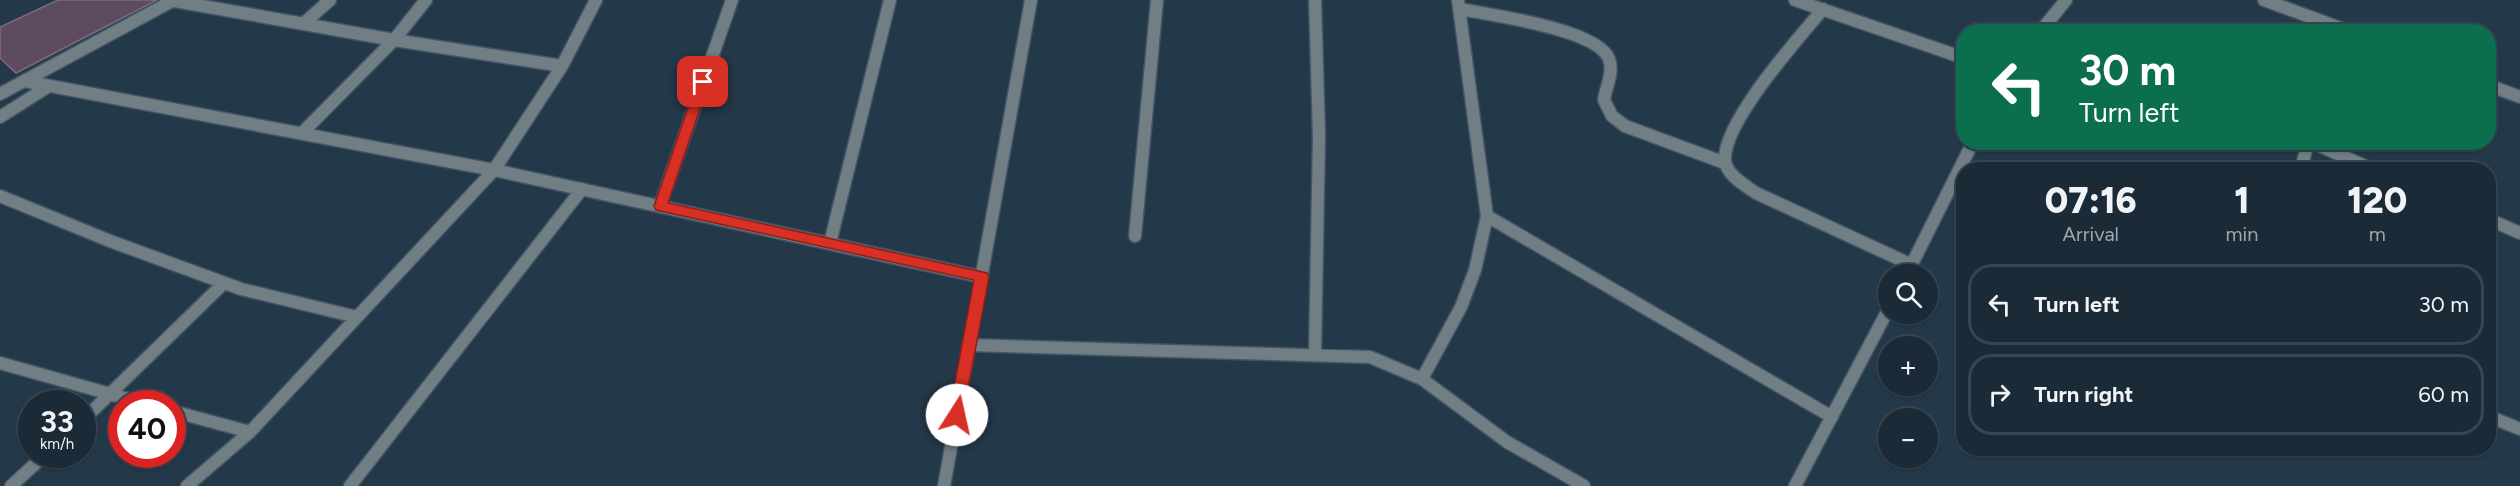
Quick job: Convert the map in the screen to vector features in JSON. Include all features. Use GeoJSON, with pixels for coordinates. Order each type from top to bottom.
{"type":"FeatureCollection","features":[{"type":"Feature","properties":{"kind":"street"},"geometry":{"type":"LineString","coordinates":[[0,94],[171,0],[394,40],[562,66]]}},
{"type":"Feature","properties":{"kind":"street"},"geometry":{"type":"LineString","coordinates":[[303,24],[330,0]]}},
{"type":"Feature","properties":{"kind":"street"},"geometry":{"type":"LineString","coordinates":[[302,134],[394,40],[426,0]]}},
{"type":"Feature","properties":{"kind":"street"},"geometry":{"type":"LineString","coordinates":[[187,486],[250,432],[494,170],[562,66],[596,0]]}},
{"type":"Feature","properties":{"kind":"street"},"geometry":{"type":"LineString","coordinates":[[660,206],[732,0]]}},
{"type":"Feature","properties":{"kind":"street"},"geometry":{"type":"LineString","coordinates":[[830,243],[890,0]]}},
{"type":"Feature","properties":{"kind":"street"},"geometry":{"type":"LineString","coordinates":[[944,486],[1031,0]]}},
{"type":"Feature","properties":{"kind":"street"},"geometry":{"type":"LineString","coordinates":[[1135,236],[1157,0]]}},
{"type":"Feature","properties":{"kind":"street"},"geometry":{"type":"LineString","coordinates":[[1315,0],[1319,136],[1315,353]]}},
{"type":"Feature","properties":{"kind":"street"},"geometry":{"type":"LineString","coordinates":[[1795,0],[1956,55]]}},
{"type":"Feature","properties":{"kind":"street"},"geometry":{"type":"LineString","coordinates":[[2046,24],[2066,0]]}},
{"type":"Feature","properties":{"kind":"street"},"geometry":{"type":"LineString","coordinates":[[2264,0],[2324,24]]}},
{"type":"Feature","properties":{"kind":"street"},"geometry":{"type":"LineString","coordinates":[[1423,377],[1461,307],[1475,270],[1487,216],[1459,4],[1588,39],[1609,57],[1611,70],[1603,98],[1605,110],[1611,116],[1625,126],[1725,163]]}},
{"type":"Feature","properties":{"kind":"street"},"geometry":{"type":"LineString","coordinates":[[1823,9],[1737,120],[1724,147],[1725,163],[1734,176],[1756,193],[1898,264]]}},
{"type":"Feature","properties":{"kind":"street"},"geometry":{"type":"LineString","coordinates":[[24,81],[494,170],[982,277]]}},
{"type":"Feature","properties":{"kind":"street"},"geometry":{"type":"LineString","coordinates":[[0,117],[49,86]]}},
{"type":"Feature","properties":{"kind":"street"},"geometry":{"type":"LineString","coordinates":[[2496,88],[2520,97]]}},
{"type":"Feature","properties":{"kind":"street"},"geometry":{"type":"LineString","coordinates":[[2328,150],[2356,162]]}},
{"type":"Feature","properties":{"kind":"street"},"geometry":{"type":"LineString","coordinates":[[1913,264],[1956,177]]}},
{"type":"Feature","properties":{"kind":"street"},"geometry":{"type":"LineString","coordinates":[[350,486],[582,189]]}},
{"type":"Feature","properties":{"kind":"street"},"geometry":{"type":"LineString","coordinates":[[0,196],[110,241],[225,283],[357,317]]}},
{"type":"Feature","properties":{"kind":"street"},"geometry":{"type":"LineString","coordinates":[[1487,216],[1832,417]]}},
{"type":"Feature","properties":{"kind":"street"},"geometry":{"type":"LineString","coordinates":[[2496,222],[2520,233]]}},
{"type":"Feature","properties":{"kind":"street"},"geometry":{"type":"LineString","coordinates":[[116,390],[225,283]]}},
{"type":"Feature","properties":{"kind":"street"},"geometry":{"type":"LineString","coordinates":[[1795,486],[1881,324]]}},
{"type":"Feature","properties":{"kind":"street"},"geometry":{"type":"LineString","coordinates":[[969,345],[1315,353],[1370,357],[1397,364],[1423,377],[1499,436],[1584,486]]}},
{"type":"Feature","properties":{"kind":"street"},"geometry":{"type":"LineString","coordinates":[[2,366],[108,393]]}},
{"type":"Feature","properties":{"kind":"street"},"geometry":{"type":"LineString","coordinates":[[96,408],[108,398]]}},
{"type":"Feature","properties":{"kind":"street"},"geometry":{"type":"LineString","coordinates":[[186,415],[250,432]]}},
{"type":"Feature","properties":{"kind":"street"},"geometry":{"type":"LineString","coordinates":[[2496,419],[2520,429]]}},
{"type":"Feature","properties":{"kind":"street"},"geometry":{"type":"LineString","coordinates":[[11,486],[31,468]]}},
{"type":"Feature","properties":{"kind":"building"},"geometry":{"type":"Polygon","coordinates":[[[58,0],[157,0],[16,73],[0,58],[0,27],[58,0]]]}},
{"type":"Feature","properties":{"kind":"route"},"geometry":{"type":"LineString","coordinates":[[703,82],[660,206],[982,277],[957,415]]}}]}
